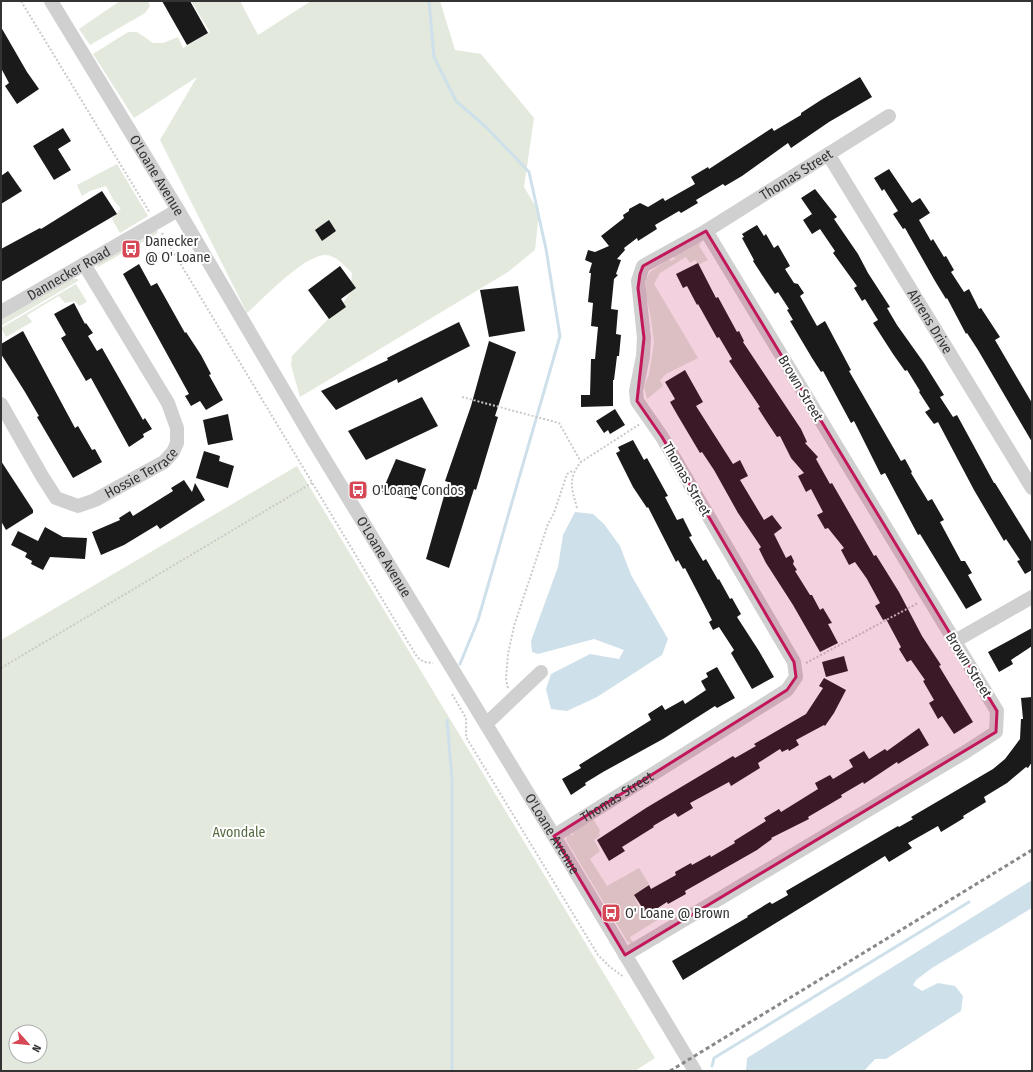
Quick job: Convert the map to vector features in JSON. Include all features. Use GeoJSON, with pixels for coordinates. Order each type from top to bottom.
{"type":"FeatureCollection","features":[{"type":"Feature","properties":{"kind":"street","name":"O'Loane Avenue"},"geometry":{"type":"LineString","coordinates":[[51,1],[178,210],[313,440],[695,1071]]}},
{"type":"Feature","properties":{"kind":"street","name":"Thomas Street"},"geometry":{"type":"LineString","coordinates":[[554,836],[787,690],[794,682],[796,668],[794,662],[649,418],[637,401],[636,391],[643,356],[644,338],[638,288],[643,266],[706,231],[889,116]]}},
{"type":"Feature","properties":{"kind":"street","name":"Ahrens Drive"},"geometry":{"type":"LineString","coordinates":[[828,154],[1032,488]]}},
{"type":"Feature","properties":{"kind":"street","name":"Dannecker Road"},"geometry":{"type":"LineString","coordinates":[[1,312],[157,224],[178,210]]}},
{"type":"Feature","properties":{"kind":"street","name":"Brown Street"},"geometry":{"type":"LineString","coordinates":[[625,955],[967,751],[996,732],[997,711],[706,231]]}},
{"type":"Feature","properties":{"kind":"street","name":"Hossie Terrace"},"geometry":{"type":"LineString","coordinates":[[1,404],[56,498],[67,504],[78,506],[95,500],[164,462],[173,452],[177,443],[177,428],[168,403],[84,264]]}},
{"type":"Feature","properties":{"kind":"street"},"geometry":{"type":"LineString","coordinates":[[955,641],[1032,597]]}},
{"type":"Feature","properties":{"kind":"street"},"geometry":{"type":"LineString","coordinates":[[486,724],[541,672]]}},
{"type":"Feature","properties":{"kind":"path"},"geometry":{"type":"LineString","coordinates":[[21,1],[417,657],[424,662],[433,662],[437,669]]}},
{"type":"Feature","properties":{"kind":"path"},"geometry":{"type":"LineString","coordinates":[[462,397],[524,415],[559,423],[581,462]]}},
{"type":"Feature","properties":{"kind":"path"},"geometry":{"type":"LineString","coordinates":[[510,701],[506,679],[508,654],[514,626],[544,536],[568,474],[581,462],[649,418]]}},
{"type":"Feature","properties":{"kind":"path"},"geometry":{"type":"LineString","coordinates":[[574,470],[571,485],[577,508]]}},
{"type":"Feature","properties":{"kind":"path"},"geometry":{"type":"LineString","coordinates":[[1,668],[312,483]]}},
{"type":"Feature","properties":{"kind":"path"},"geometry":{"type":"LineString","coordinates":[[796,668],[928,598]]}},
{"type":"Feature","properties":{"kind":"path"},"geometry":{"type":"LineString","coordinates":[[448,688],[466,718],[466,737],[598,955],[610,967],[627,979]]}},
{"type":"Feature","properties":{"kind":"highlighted area"},"geometry":{"type":"Polygon","coordinates":[[[706,231],[997,711],[996,732],[625,955],[554,836],[787,690],[796,677],[794,662],[662,437],[637,401],[644,338],[638,288],[643,266],[706,231]]]}},
{"type":"Feature","properties":{"kind":"green space"},"geometry":{"type":"Polygon","coordinates":[[[120,1],[148,1],[150,6],[145,13],[90,45],[79,29],[120,1]]]}},
{"type":"Feature","properties":{"kind":"green space"},"geometry":{"type":"Polygon","coordinates":[[[191,1],[240,1],[258,35],[311,1],[440,1],[455,50],[481,54],[534,118],[524,187],[539,212],[535,250],[508,272],[300,397],[291,365],[292,356],[341,306],[350,293],[352,273],[340,261],[332,256],[324,255],[315,258],[294,270],[247,313],[160,140],[197,77],[134,118],[93,54],[128,32],[137,32],[153,43],[163,43],[178,37],[183,48],[210,32],[191,1]]]}},
{"type":"Feature","properties":{"kind":"green space"},"geometry":{"type":"Polygon","coordinates":[[[117,164],[148,216],[120,233],[112,219],[121,208],[114,201],[106,186],[90,191],[82,196],[77,185],[117,164]]]}},
{"type":"Feature","properties":{"kind":"green space"},"geometry":{"type":"Polygon","coordinates":[[[155,230],[158,231],[157,234],[96,268],[99,263],[155,230]]]}},
{"type":"Feature","properties":{"kind":"green space"},"geometry":{"type":"Polygon","coordinates":[[[696,243],[701,243],[699,246],[708,260],[698,265],[695,260],[690,263],[686,257],[660,273],[654,284],[698,358],[666,374],[660,380],[663,386],[647,399],[644,387],[649,374],[654,343],[645,290],[646,279],[650,272],[669,259],[671,261],[675,259],[673,256],[696,243]]]}},
{"type":"Feature","properties":{"kind":"green space"},"geometry":{"type":"Polygon","coordinates":[[[72,279],[78,279],[78,281],[1,326],[1,320],[72,279]]]}},
{"type":"Feature","properties":{"kind":"green space"},"geometry":{"type":"Polygon","coordinates":[[[76,284],[87,302],[79,306],[75,301],[65,303],[59,296],[27,315],[32,322],[6,337],[1,328],[76,284]]]}},
{"type":"Feature","properties":{"kind":"green space","name":"Avondale"},"geometry":{"type":"Polygon","coordinates":[[[297,466],[655,1058],[635,1071],[1,1071],[1,640],[297,466]]]}},
{"type":"Feature","properties":{"kind":"green space"},"geometry":{"type":"Polygon","coordinates":[[[593,819],[600,830],[600,836],[594,840],[600,851],[590,859],[607,886],[639,868],[649,884],[634,896],[644,918],[655,913],[659,919],[630,937],[635,943],[631,944],[627,941],[566,840],[568,834],[574,835],[572,832],[593,819]]]}},
{"type":"Feature","properties":{"kind":"shaded area"},"geometry":{"type":"Polygon","coordinates":[[[575,512],[593,514],[604,524],[620,546],[631,575],[668,639],[662,655],[597,697],[567,711],[551,709],[546,689],[551,674],[590,654],[619,659],[624,650],[594,639],[538,654],[532,652],[531,641],[558,567],[563,535],[575,512]]]}},
{"type":"Feature","properties":{"kind":"shaded area"},"geometry":{"type":"Polygon","coordinates":[[[1032,880],[1032,908],[932,968],[916,980],[913,985],[922,991],[938,983],[955,986],[963,996],[961,1011],[886,1059],[875,1059],[864,1071],[746,1071],[747,1058],[1032,880]]]}},
{"type":"Feature","properties":{"kind":"building"},"geometry":{"type":"Polygon","coordinates":[[[162,1],[190,1],[208,33],[187,45],[162,1]]]}},
{"type":"Feature","properties":{"kind":"building"},"geometry":{"type":"Polygon","coordinates":[[[1,27],[27,72],[39,89],[17,104],[5,86],[9,83],[1,68],[1,27]]]}},
{"type":"Feature","properties":{"kind":"building"},"geometry":{"type":"Polygon","coordinates":[[[860,77],[872,97],[829,122],[791,148],[788,143],[742,176],[725,186],[723,184],[696,200],[698,203],[681,213],[679,211],[655,225],[657,229],[638,241],[637,238],[624,248],[625,250],[617,259],[621,260],[616,274],[618,275],[614,279],[611,309],[618,310],[616,334],[621,335],[619,356],[617,356],[613,380],[613,406],[581,407],[581,395],[590,395],[591,359],[595,359],[598,327],[591,326],[593,303],[588,302],[591,273],[589,273],[592,263],[585,260],[588,250],[595,252],[609,246],[601,236],[624,218],[623,215],[629,211],[629,209],[640,203],[648,207],[663,198],[665,201],[695,184],[691,177],[708,167],[709,169],[772,128],[774,131],[801,115],[801,113],[821,100],[860,77]]]}},
{"type":"Feature","properties":{"kind":"building"},"geometry":{"type":"Polygon","coordinates":[[[63,128],[71,141],[58,149],[71,170],[54,180],[33,146],[63,128]]]}},
{"type":"Feature","properties":{"kind":"building"},"geometry":{"type":"Polygon","coordinates":[[[889,169],[912,203],[920,198],[930,213],[919,220],[931,241],[933,239],[944,257],[946,256],[954,270],[951,272],[964,292],[969,289],[979,309],[981,308],[1000,337],[995,340],[1032,403],[1032,442],[978,350],[967,333],[966,334],[947,298],[946,299],[935,281],[905,228],[903,229],[893,214],[898,211],[884,189],[882,191],[874,178],[889,169]]]}},
{"type":"Feature","properties":{"kind":"building"},"geometry":{"type":"Polygon","coordinates":[[[8,171],[22,191],[1,204],[1,176],[8,171]]]}},
{"type":"Feature","properties":{"kind":"building"},"geometry":{"type":"Polygon","coordinates":[[[815,189],[837,217],[834,219],[858,254],[868,273],[890,307],[887,308],[897,325],[924,363],[944,395],[940,397],[953,417],[957,415],[994,483],[1032,543],[1032,570],[1025,574],[1017,561],[1020,560],[1006,539],[1004,541],[974,490],[938,422],[934,424],[925,412],[930,409],[919,392],[920,391],[907,370],[905,371],[873,323],[878,320],[865,299],[862,301],[854,288],[857,286],[833,253],[835,251],[820,229],[812,234],[803,220],[812,214],[801,198],[815,189]]]}},
{"type":"Feature","properties":{"kind":"building"},"geometry":{"type":"Polygon","coordinates":[[[102,191],[117,214],[1,282],[1,249],[40,228],[41,229],[102,191]]]}},
{"type":"Feature","properties":{"kind":"building"},"geometry":{"type":"Polygon","coordinates":[[[329,220],[336,231],[322,241],[315,230],[329,220]]]}},
{"type":"Feature","properties":{"kind":"building"},"geometry":{"type":"Polygon","coordinates":[[[757,225],[764,236],[766,234],[774,248],[778,245],[790,266],[785,269],[794,283],[798,284],[804,293],[800,296],[817,326],[825,321],[851,370],[849,371],[901,461],[905,459],[912,472],[911,473],[928,501],[932,499],[944,520],[940,522],[961,561],[965,561],[972,573],[968,575],[982,600],[966,609],[920,534],[918,535],[885,473],[881,475],[854,421],[851,423],[823,371],[821,372],[790,321],[793,320],[787,310],[789,309],[778,292],[775,294],[753,261],[754,260],[742,238],[744,237],[742,234],[757,225]]]}},
{"type":"Feature","properties":{"kind":"building"},"geometry":{"type":"Polygon","coordinates":[[[698,263],[716,298],[718,297],[737,332],[739,331],[744,341],[743,342],[801,429],[807,442],[805,443],[818,457],[816,459],[830,484],[832,483],[874,556],[876,555],[899,592],[922,636],[941,665],[939,666],[973,722],[954,734],[942,716],[938,719],[929,703],[934,700],[923,681],[925,680],[911,660],[907,662],[899,649],[901,647],[886,619],[883,620],[875,606],[880,603],[867,579],[855,562],[849,565],[841,550],[844,548],[828,528],[825,529],[817,515],[823,512],[811,489],[806,492],[798,476],[804,473],[791,458],[780,436],[777,437],[758,408],[760,407],[729,361],[732,359],[719,337],[717,338],[687,286],[683,288],[676,274],[698,263]]]}},
{"type":"Feature","properties":{"kind":"building"},"geometry":{"type":"Polygon","coordinates":[[[139,264],[151,286],[157,283],[185,333],[186,332],[201,355],[211,374],[209,375],[223,400],[206,410],[200,401],[191,406],[185,396],[189,394],[123,274],[139,264]]]}},
{"type":"Feature","properties":{"kind":"building"},"geometry":{"type":"Polygon","coordinates":[[[340,266],[356,288],[341,299],[346,307],[329,319],[308,290],[340,266]]]}},
{"type":"Feature","properties":{"kind":"building"},"geometry":{"type":"Polygon","coordinates":[[[518,286],[525,331],[489,337],[480,290],[518,286]]]}},
{"type":"Feature","properties":{"kind":"building"},"geometry":{"type":"Polygon","coordinates":[[[74,303],[85,324],[86,323],[93,333],[88,336],[97,351],[102,348],[143,420],[145,418],[152,429],[143,434],[144,437],[129,447],[91,378],[86,381],[61,338],[66,335],[54,314],[74,303]]]}},
{"type":"Feature","properties":{"kind":"building"},"geometry":{"type":"Polygon","coordinates":[[[459,322],[470,346],[398,383],[397,379],[336,410],[321,391],[388,360],[387,358],[459,322]]]}},
{"type":"Feature","properties":{"kind":"building"},"geometry":{"type":"Polygon","coordinates":[[[23,331],[75,428],[78,426],[92,450],[95,449],[102,462],[73,478],[37,417],[39,416],[1,354],[1,344],[23,331]]]}},
{"type":"Feature","properties":{"kind":"building"},"geometry":{"type":"Polygon","coordinates":[[[489,341],[516,352],[495,416],[498,417],[476,490],[474,489],[449,568],[426,559],[448,482],[445,481],[471,406],[489,341]]]}},
{"type":"Feature","properties":{"kind":"building"},"geometry":{"type":"Polygon","coordinates":[[[685,370],[703,402],[696,406],[733,464],[740,460],[748,476],[740,480],[764,520],[772,515],[782,528],[774,534],[786,558],[791,555],[794,561],[793,564],[797,570],[795,571],[810,595],[812,595],[820,610],[823,608],[832,623],[828,624],[838,643],[820,652],[793,605],[766,563],[759,549],[761,547],[738,513],[714,470],[702,452],[700,453],[670,402],[675,399],[665,382],[685,370]]]}},
{"type":"Feature","properties":{"kind":"building"},"geometry":{"type":"Polygon","coordinates":[[[422,397],[438,426],[366,460],[348,431],[422,397]]]}},
{"type":"Feature","properties":{"kind":"building"},"geometry":{"type":"Polygon","coordinates":[[[615,409],[625,425],[610,434],[608,430],[604,433],[596,421],[615,409]]]}},
{"type":"Feature","properties":{"kind":"building"},"geometry":{"type":"Polygon","coordinates":[[[228,414],[233,440],[208,445],[203,420],[228,414]]]}},
{"type":"Feature","properties":{"kind":"building"},"geometry":{"type":"Polygon","coordinates":[[[633,440],[644,460],[647,458],[668,496],[665,497],[677,520],[683,518],[692,536],[689,537],[703,561],[706,559],[730,599],[732,598],[741,614],[737,617],[774,677],[752,689],[731,653],[734,650],[719,627],[713,630],[709,622],[712,620],[685,568],[683,569],[678,560],[676,562],[648,507],[647,508],[633,487],[616,453],[620,451],[618,447],[633,440]]]}},
{"type":"Feature","properties":{"kind":"building"},"geometry":{"type":"Polygon","coordinates":[[[204,451],[220,456],[219,461],[234,466],[228,488],[196,478],[204,451]]]}},
{"type":"Feature","properties":{"kind":"building"},"geometry":{"type":"Polygon","coordinates":[[[396,459],[426,469],[416,500],[382,492],[396,459]]]}},
{"type":"Feature","properties":{"kind":"building"},"geometry":{"type":"Polygon","coordinates":[[[1,461],[33,510],[33,513],[6,530],[1,521],[1,461]]]}},
{"type":"Feature","properties":{"kind":"building"},"geometry":{"type":"Polygon","coordinates":[[[184,480],[192,492],[195,483],[205,500],[160,529],[157,525],[124,545],[101,555],[92,532],[120,520],[119,518],[130,511],[133,516],[173,491],[171,488],[184,480]]]}},
{"type":"Feature","properties":{"kind":"building"},"geometry":{"type":"Polygon","coordinates":[[[45,527],[63,537],[87,538],[85,559],[50,557],[43,570],[31,564],[32,561],[25,557],[27,553],[11,545],[18,531],[38,541],[45,527]]]}},
{"type":"Feature","properties":{"kind":"building"},"geometry":{"type":"Polygon","coordinates":[[[1032,628],[1032,646],[1011,660],[1013,664],[999,672],[988,652],[1032,628]]]}},
{"type":"Feature","properties":{"kind":"building"},"geometry":{"type":"Polygon","coordinates":[[[844,656],[848,671],[826,677],[822,662],[844,656]]]}},
{"type":"Feature","properties":{"kind":"building"},"geometry":{"type":"Polygon","coordinates":[[[717,667],[735,698],[717,708],[715,706],[663,739],[603,772],[585,783],[586,785],[571,795],[562,779],[581,768],[579,765],[651,720],[648,714],[662,705],[665,710],[683,700],[685,704],[706,690],[701,681],[708,677],[706,673],[717,667]]]}},
{"type":"Feature","properties":{"kind":"building"},"geometry":{"type":"Polygon","coordinates":[[[824,678],[846,690],[834,713],[825,726],[824,725],[796,740],[799,745],[789,751],[788,749],[782,752],[780,749],[758,763],[760,768],[731,786],[729,782],[690,803],[693,808],[678,817],[675,813],[653,826],[654,827],[622,847],[625,851],[609,861],[597,840],[646,808],[733,756],[735,758],[756,746],[754,744],[806,714],[823,688],[819,686],[824,678]]]}},
{"type":"Feature","properties":{"kind":"building"},"geometry":{"type":"Polygon","coordinates":[[[1032,697],[1032,762],[1028,768],[1026,767],[1007,783],[984,797],[986,802],[963,816],[964,818],[941,832],[938,826],[908,843],[912,848],[889,862],[885,856],[683,980],[672,961],[748,917],[747,916],[770,902],[772,904],[788,895],[786,891],[898,826],[899,827],[913,819],[911,817],[993,769],[1005,759],[1020,739],[1021,719],[1023,719],[1021,698],[1032,697]]]}},
{"type":"Feature","properties":{"kind":"building"},"geometry":{"type":"Polygon","coordinates":[[[919,728],[929,745],[898,764],[897,762],[864,784],[863,782],[841,795],[842,797],[808,817],[809,819],[771,838],[772,839],[757,850],[685,891],[686,894],[668,904],[667,902],[647,915],[634,895],[649,885],[651,889],[676,875],[675,872],[691,863],[692,865],[710,855],[711,857],[735,843],[734,841],[766,821],[764,818],[779,809],[781,812],[818,789],[815,783],[830,775],[833,779],[853,767],[849,760],[864,751],[869,759],[885,749],[887,751],[919,728]]]}},
{"type":"Feature","properties":{"kind":"waterway"},"geometry":{"type":"LineString","coordinates":[[429,1],[434,57],[456,101],[487,128],[529,172],[546,249],[560,336],[478,620],[460,664]]}},
{"type":"Feature","properties":{"kind":"waterway"},"geometry":{"type":"LineString","coordinates":[[447,720],[452,779],[452,1071]]}},
{"type":"Feature","properties":{"kind":"waterway"},"geometry":{"type":"LineString","coordinates":[[712,1066],[714,1058],[969,902]]}},
{"type":"Feature","properties":{"kind":"railway"},"geometry":{"type":"LineString","coordinates":[[670,1071],[1032,850]]}},
{"type":"Feature","properties":{"kind":"place","name":"Danecker @ O' Loane"},"geometry":{"type":"Point","coordinates":[131,249]}},
{"type":"Feature","properties":{"kind":"place","name":"O'Loane Condos"},"geometry":{"type":"Point","coordinates":[358,490]}},
{"type":"Feature","properties":{"kind":"place","name":"O' Loane @ Brown"},"geometry":{"type":"Point","coordinates":[611,913]}}]}
